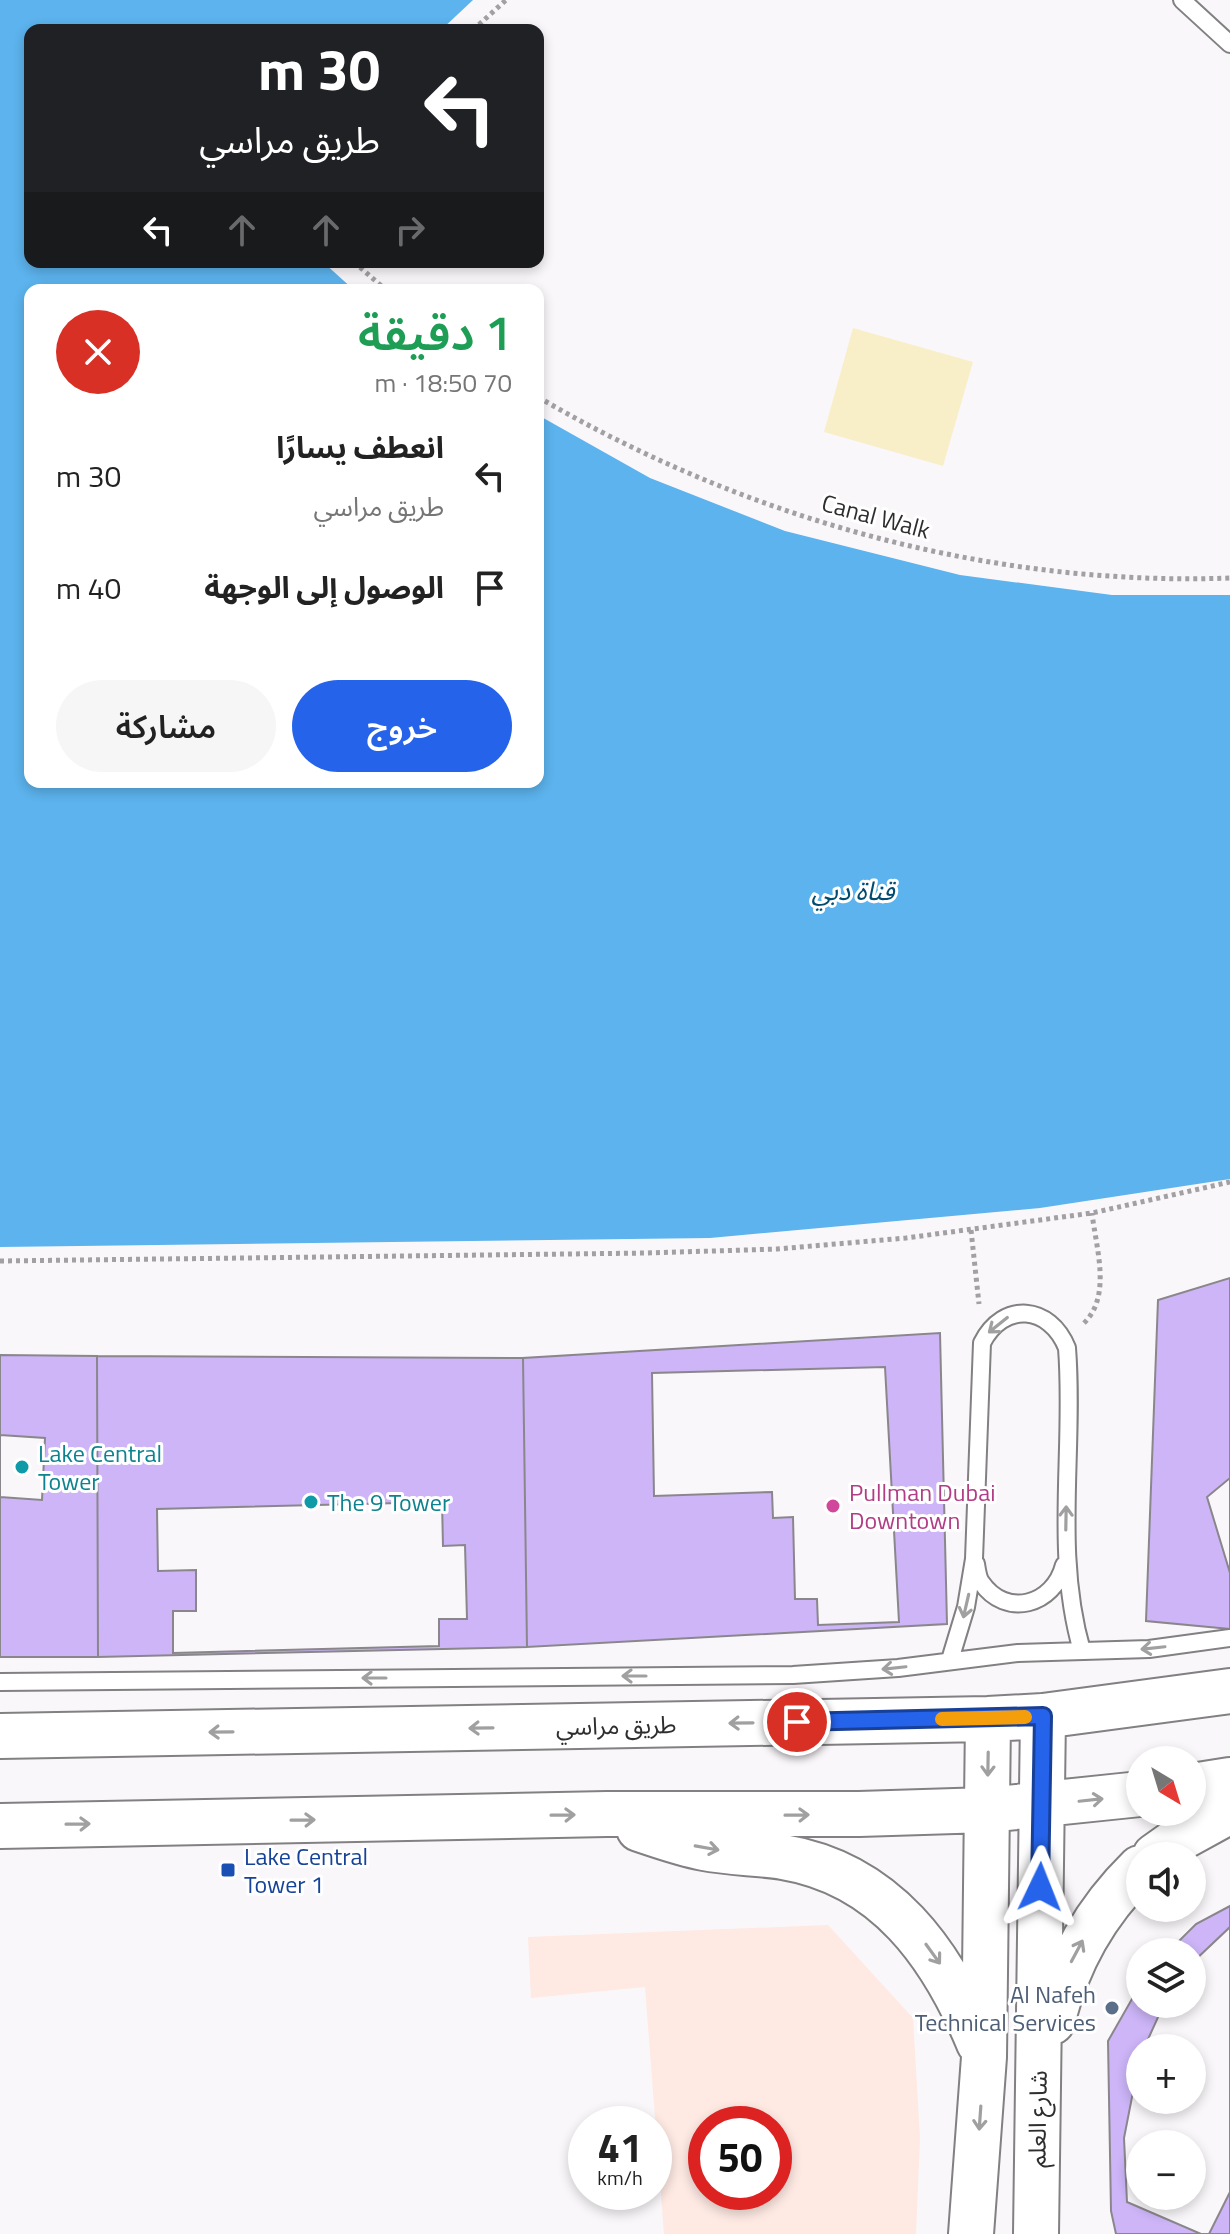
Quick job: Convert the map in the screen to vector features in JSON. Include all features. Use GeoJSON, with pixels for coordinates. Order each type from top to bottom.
{"type":"FeatureCollection","features":[{"type":"Feature","properties":{"kind":"main road","name":"طريق مراسي"},"geometry":{"type":"LineString","coordinates":[[0,1736],[988,1719],[1043,1716],[1230,1691]]}},
{"type":"Feature","properties":{"kind":"main road","name":"شارع العلم"},"geometry":{"type":"LineString","coordinates":[[1036,2234],[1043,1716]]}},
{"type":"Feature","properties":{"kind":"main road"},"geometry":{"type":"LineString","coordinates":[[971,2234],[984,2057],[988,1719]]}},
{"type":"Feature","properties":{"kind":"main road"},"geometry":{"type":"LineString","coordinates":[[1206,1784],[1230,1780]]}},
{"type":"Feature","properties":{"kind":"main road"},"geometry":{"type":"LineString","coordinates":[[0,1826],[607,1814],[811,1815],[987,1810],[1126,1796]]}},
{"type":"Feature","properties":{"kind":"main road"},"geometry":{"type":"LineString","coordinates":[[1175,1842],[1230,1811]]}},
{"type":"Feature","properties":{"kind":"main road"},"geometry":{"type":"LineString","coordinates":[[607,1814],[637,1828],[700,1847],[784,1857],[814,1865],[868,1891],[893,1909],[921,1937],[962,2004],[984,2057]]}},
{"type":"Feature","properties":{"kind":"main road"},"geometry":{"type":"LineString","coordinates":[[1038,2078],[1069,1966],[1098,1915],[1126,1881]]}},
{"type":"Feature","properties":{"kind":"lane"},"geometry":{"type":"LineString","coordinates":[[1182,0],[1230,44]]}},
{"type":"Feature","properties":{"kind":"lane"},"geometry":{"type":"LineString","coordinates":[[950,1660],[966,1607],[974,1559],[982,1343],[999,1321],[1027,1313],[1053,1324],[1067,1348],[1066,1557],[1071,1605],[1082,1651]]}},
{"type":"Feature","properties":{"kind":"lane"},"geometry":{"type":"LineString","coordinates":[[974,1559],[981,1582],[989,1590],[998,1598],[1021,1604],[1044,1597],[1060,1580],[1066,1557]]}},
{"type":"Feature","properties":{"kind":"lane"},"geometry":{"type":"LineString","coordinates":[[0,1682],[793,1675],[898,1668],[1018,1653],[1149,1649],[1230,1638]]}},
{"type":"Feature","properties":{"kind":"path"},"geometry":{"type":"LineString","coordinates":[[480,24],[506,0]]}},
{"type":"Feature","properties":{"kind":"path"},"geometry":{"type":"LineString","coordinates":[[361,268],[379,284]]}},
{"type":"Feature","properties":{"kind":"path","name":"Canal Walk"},"geometry":{"type":"LineString","coordinates":[[544,400],[660,461],[747,496],[836,526],[928,549],[1020,566],[1114,576],[1230,578]]}},
{"type":"Feature","properties":{"kind":"path"},"geometry":{"type":"LineString","coordinates":[[0,1261],[711,1252],[842,1244],[1092,1213],[1230,1182]]}},
{"type":"Feature","properties":{"kind":"path"},"geometry":{"type":"LineString","coordinates":[[1062,1335],[1079,1327],[1092,1315],[1100,1298],[1092,1213]]}},
{"type":"Feature","properties":{"kind":"path"},"geometry":{"type":"LineString","coordinates":[[971,1230],[982,1343]]}},
{"type":"Feature","properties":{"kind":"shaded area"},"geometry":{"type":"Polygon","coordinates":[[[828,1925],[913,2018],[920,2138],[916,2234],[664,2234],[662,2210],[672,2210],[672,2106],[654,2106],[645,1987],[531,1998],[528,1937],[828,1925]]]}},
{"type":"Feature","properties":{"kind":"sand"},"geometry":{"type":"Polygon","coordinates":[[[853,328],[973,362],[943,466],[824,432],[853,328]]]}},
{"type":"Feature","properties":{"kind":"water","name":"قناة دبي"},"geometry":{"type":"Polygon","coordinates":[[[0,0],[473,0],[447,24],[24,24],[24,268],[330,268],[347,284],[24,284],[24,788],[544,788],[544,418],[650,478],[785,531],[960,575],[1112,595],[1230,595],[1230,1179],[1040,1208],[710,1238],[0,1247],[0,0]]]}},
{"type":"Feature","properties":{"kind":"building"},"geometry":{"type":"Polygon","coordinates":[[[1230,1278],[1230,1629],[1146,1621],[1158,1300],[1230,1278]]]}},
{"type":"Feature","properties":{"kind":"building"},"geometry":{"type":"Polygon","coordinates":[[[940,1333],[947,1624],[527,1647],[523,1358],[940,1333]]]}},
{"type":"Feature","properties":{"kind":"building"},"geometry":{"type":"Polygon","coordinates":[[[0,1355],[97,1356],[98,1657],[0,1657],[0,1355]]]}},
{"type":"Feature","properties":{"kind":"building","name":"The 9 Tower"},"geometry":{"type":"Polygon","coordinates":[[[97,1356],[523,1358],[527,1647],[98,1657],[97,1356]]]}},
{"type":"Feature","properties":{"kind":"building","name":"Pullman Dubai Downtown"},"geometry":{"type":"Polygon","coordinates":[[[885,1367],[899,1622],[818,1625],[817,1599],[795,1599],[793,1517],[773,1518],[772,1492],[654,1496],[652,1373],[885,1367]]]}},
{"type":"Feature","properties":{"kind":"building","name":"Lake Central Tower"},"geometry":{"type":"Polygon","coordinates":[[[0,1435],[45,1438],[42,1500],[0,1497],[0,1435]]]}},
{"type":"Feature","properties":{"kind":"building"},"geometry":{"type":"Polygon","coordinates":[[[1230,1478],[1230,1573],[1207,1497],[1230,1478]]]}},
{"type":"Feature","properties":{"kind":"building"},"geometry":{"type":"Polygon","coordinates":[[[442,1502],[443,1546],[465,1545],[467,1619],[439,1619],[439,1646],[173,1653],[173,1611],[196,1611],[196,1570],[158,1571],[157,1509],[442,1502]]]}},
{"type":"Feature","properties":{"kind":"building"},"geometry":{"type":"Polygon","coordinates":[[[1230,1906],[1230,2234],[1116,2234],[1111,2211],[1108,2041],[1126,2010],[1126,2018],[1206,2018],[1206,1938],[1182,1938],[1196,1924],[1206,1922],[1206,1919],[1230,1906]]]}},
{"type":"Feature","properties":{"kind":"building"},"geometry":{"type":"Polygon","coordinates":[[[1230,1927],[1230,2192],[1209,2234],[1201,2234],[1146,2210],[1206,2210],[1206,2130],[1126,2130],[1126,2181],[1124,2138],[1129,2114],[1206,2114],[1206,2034],[1150,2034],[1158,2018],[1206,2018],[1206,1950],[1230,1927]]]}},
{"type":"Feature","properties":{"kind":"slow traffic"},"geometry":{"type":"LineString","coordinates":[[942,1719],[1025,1717]]}},
{"type":"Feature","properties":{"kind":"place","name":"Lake Central Tower"},"geometry":{"type":"Point","coordinates":[22,1467]}},
{"type":"Feature","properties":{"kind":"place","name":"The 9 Tower"},"geometry":{"type":"Point","coordinates":[311,1502]}},
{"type":"Feature","properties":{"kind":"place","name":"Pullman Dubai Downtown"},"geometry":{"type":"Point","coordinates":[833,1506]}},
{"type":"Feature","properties":{"kind":"place","name":"Lake Central Tower 1"},"geometry":{"type":"Point","coordinates":[228,1870]}},
{"type":"Feature","properties":{"kind":"place","name":"Al Nafeh Technical Services"},"geometry":{"type":"Point","coordinates":[1112,2008]}},
{"type":"Feature","properties":{"kind":"route"},"geometry":{"type":"LineString","coordinates":[[797,1722],[1043,1716],[1040,1887]]}}]}
